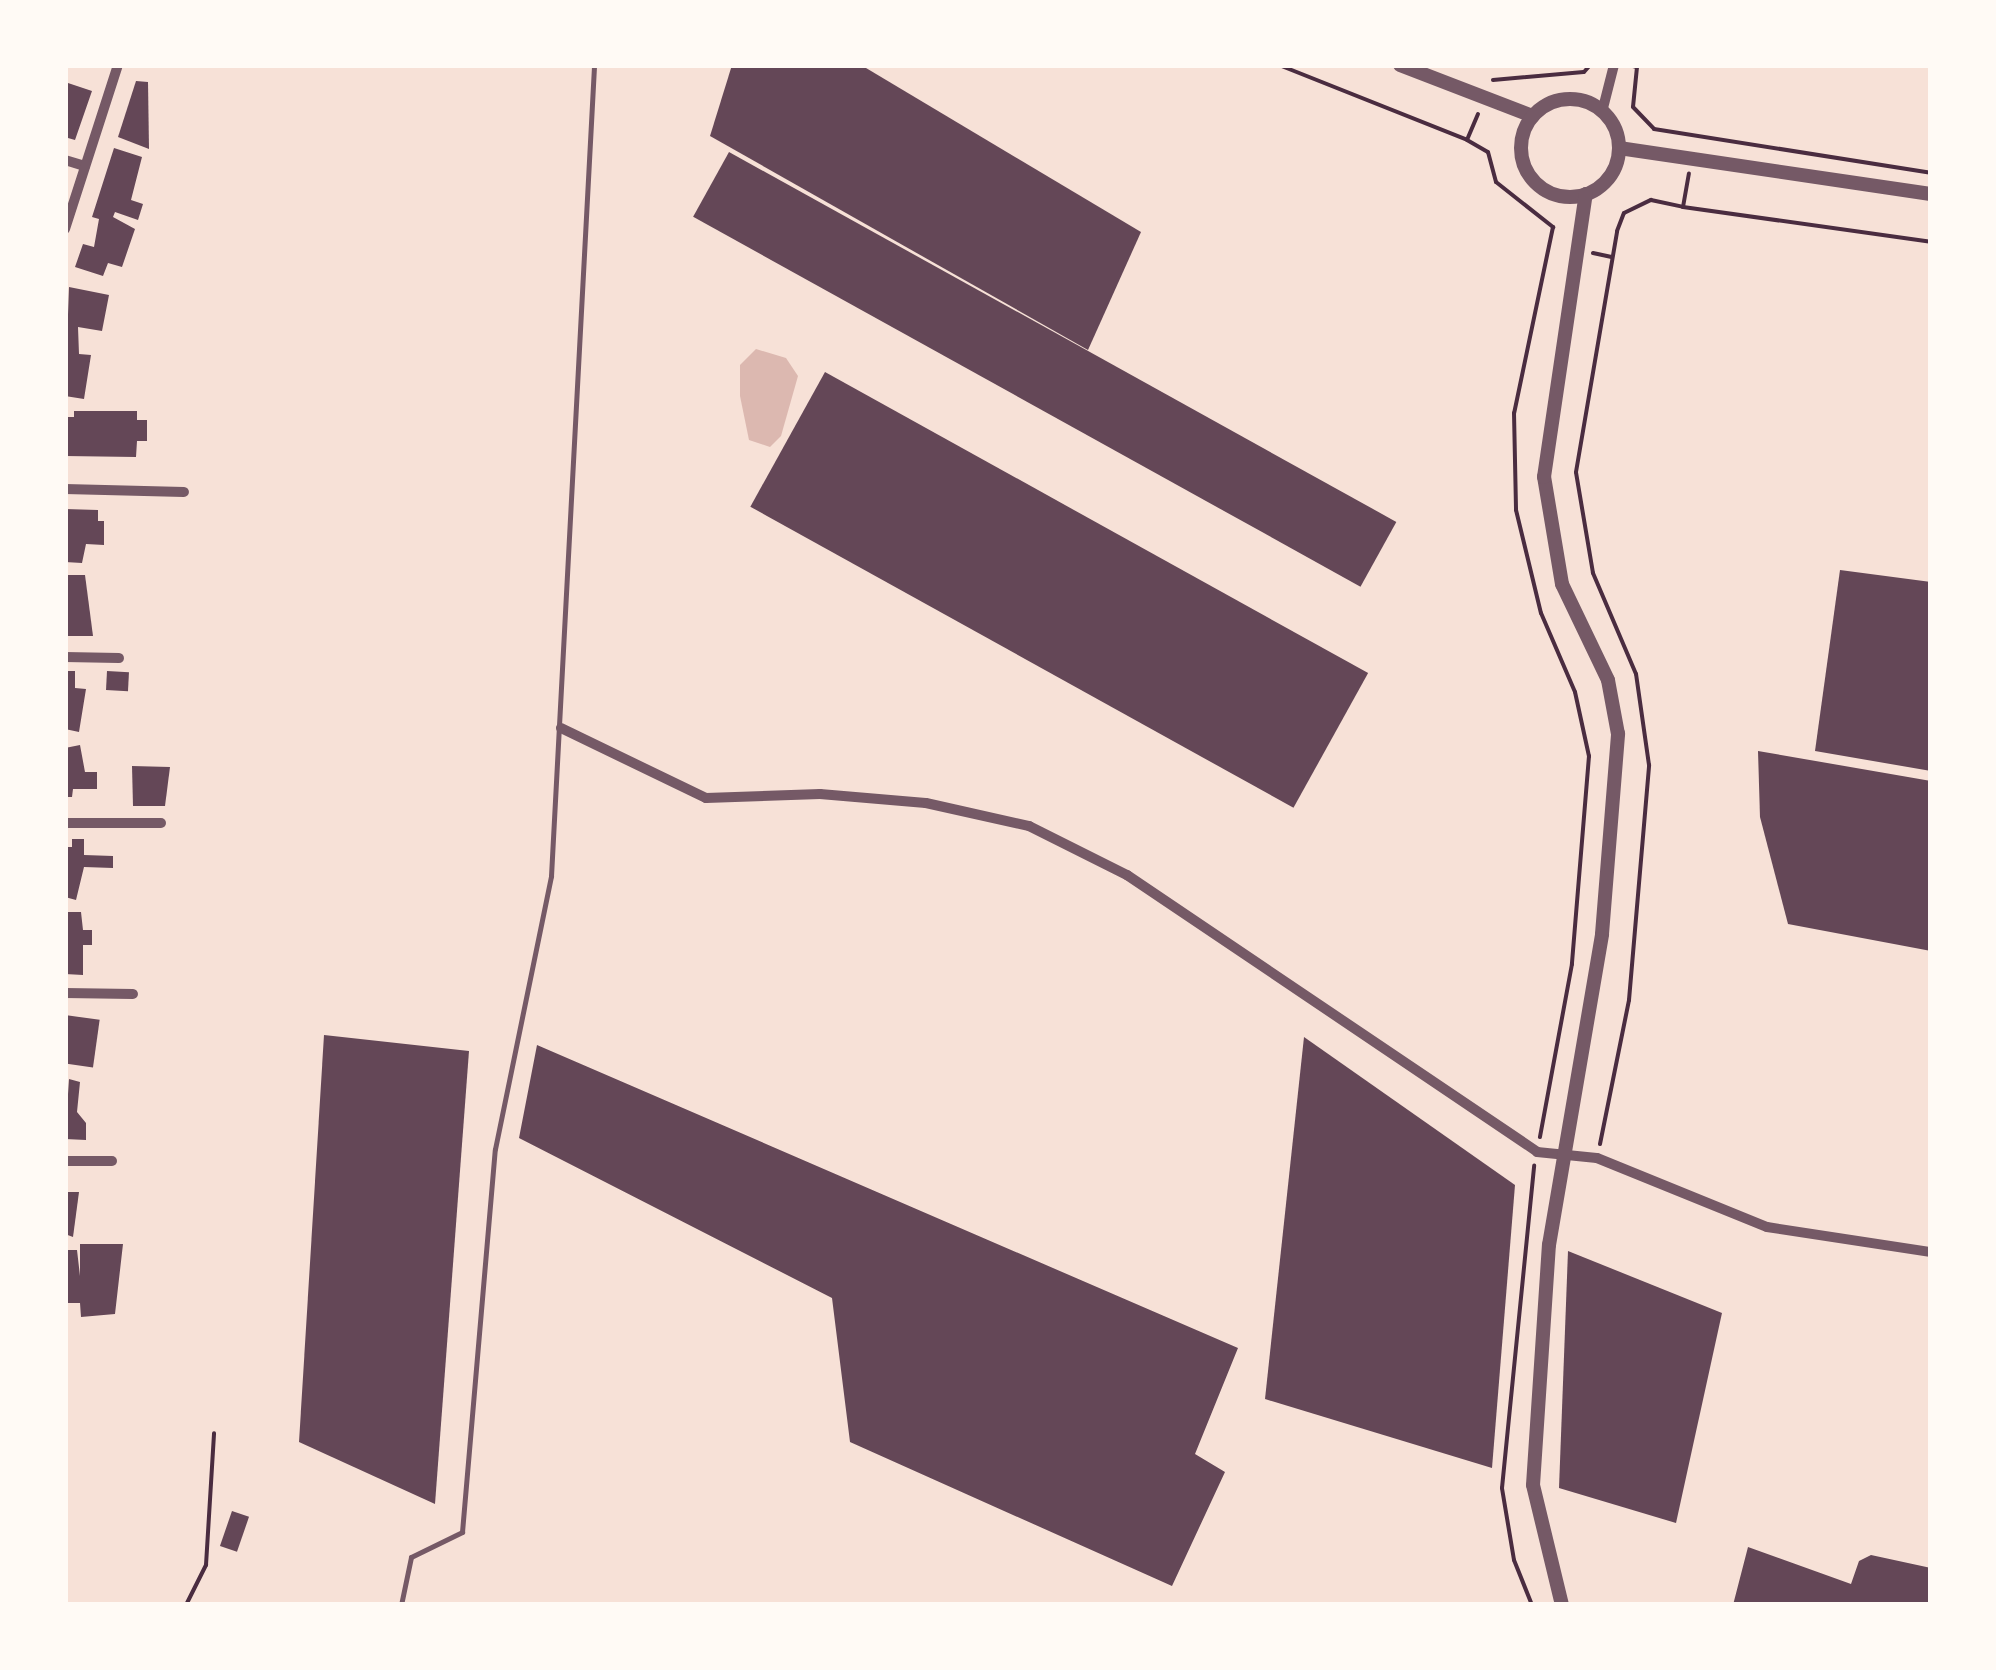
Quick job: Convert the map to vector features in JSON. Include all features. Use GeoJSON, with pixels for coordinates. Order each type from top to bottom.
{"type":"FeatureCollection","features":[{"type":"Feature","properties":{"kind":"street"},"geometry":{"type":"LineString","coordinates":[[65,229],[118,65]]}},
{"type":"Feature","properties":{"kind":"street"},"geometry":{"type":"LineString","coordinates":[[1400,65],[1532,116],[1566,99],[1602,112]]}},
{"type":"Feature","properties":{"kind":"street"},"geometry":{"type":"LineString","coordinates":[[1562,1605],[1533,1484],[1549,1245],[1602,934],[1618,734],[1608,680],[1562,584],[1544,477],[1586,194],[1613,171],[1618,148],[1602,112],[1614,65]]}},
{"type":"Feature","properties":{"kind":"street"},"geometry":{"type":"LineString","coordinates":[[1532,116],[1520,156],[1528,176],[1544,191],[1586,194]]}},
{"type":"Feature","properties":{"kind":"street"},"geometry":{"type":"LineString","coordinates":[[1618,148],[1931,194]]}},
{"type":"Feature","properties":{"kind":"street"},"geometry":{"type":"LineString","coordinates":[[65,160],[86,166]]}},
{"type":"Feature","properties":{"kind":"street"},"geometry":{"type":"LineString","coordinates":[[65,490],[184,492]]}},
{"type":"Feature","properties":{"kind":"street"},"geometry":{"type":"LineString","coordinates":[[65,657],[118,658]]}},
{"type":"Feature","properties":{"kind":"street"},"geometry":{"type":"LineString","coordinates":[[561,728],[706,798],[820,794],[891,800],[1028,826],[1127,875],[1537,1152],[1597,1158],[1766,1227],[1931,1252]]}},
{"type":"Feature","properties":{"kind":"street"},"geometry":{"type":"LineString","coordinates":[[65,823],[161,823]]}},
{"type":"Feature","properties":{"kind":"street"},"geometry":{"type":"LineString","coordinates":[[65,993],[132,994]]}},
{"type":"Feature","properties":{"kind":"street"},"geometry":{"type":"LineString","coordinates":[[65,1162],[112,1162]]}},
{"type":"Feature","properties":{"kind":"lane"},"geometry":{"type":"LineString","coordinates":[[401,1605],[411,1557],[462,1532],[495,1149],[551,876],[594,65]]}},
{"type":"Feature","properties":{"kind":"path"},"geometry":{"type":"LineString","coordinates":[[1279,65],[1467,140],[1488,152],[1496,182],[1552,227],[1514,413],[1516,510],[1541,613],[1575,692],[1589,756],[1572,964],[1522,1248],[1502,1488],[1514,1560],[1532,1605]]}},
{"type":"Feature","properties":{"kind":"path"},"geometry":{"type":"LineString","coordinates":[[1479,75],[1493,80],[1584,72],[1590,65]]}},
{"type":"Feature","properties":{"kind":"path"},"geometry":{"type":"LineString","coordinates":[[1628,65],[1637,67],[1633,108],[1654,129],[1931,172]]}},
{"type":"Feature","properties":{"kind":"path"},"geometry":{"type":"LineString","coordinates":[[1467,140],[1493,80]]}},
{"type":"Feature","properties":{"kind":"path"},"geometry":{"type":"LineString","coordinates":[[1682,207],[1692,156]]}},
{"type":"Feature","properties":{"kind":"path"},"geometry":{"type":"LineString","coordinates":[[1597,1158],[1630,1000],[1649,765],[1636,674],[1593,574],[1576,472],[1624,214],[1651,200],[1931,242]]}},
{"type":"Feature","properties":{"kind":"path"},"geometry":{"type":"LineString","coordinates":[[186,1605],[206,1565],[214,1432]]}},
{"type":"Feature","properties":{"kind":"shaded area"},"geometry":{"type":"Polygon","coordinates":[[[756,349],[786,358],[798,376],[781,436],[770,447],[749,440],[740,396],[740,365],[756,349]]]}},
{"type":"Feature","properties":{"kind":"building"},"geometry":{"type":"Polygon","coordinates":[[[732,65],[861,65],[1141,232],[1088,350],[710,136],[732,65]]]}},
{"type":"Feature","properties":{"kind":"building"},"geometry":{"type":"Polygon","coordinates":[[[136,81],[148,82],[149,149],[118,137],[136,81]]]}},
{"type":"Feature","properties":{"kind":"building"},"geometry":{"type":"Polygon","coordinates":[[[65,82],[92,91],[75,140],[68,138],[66,145],[65,82]]]}},
{"type":"Feature","properties":{"kind":"building"},"geometry":{"type":"Polygon","coordinates":[[[114,148],[142,157],[131,200],[143,204],[138,220],[115,212],[113,217],[135,229],[122,267],[108,263],[103,276],[75,267],[83,244],[94,247],[99,219],[92,217],[114,148]]]}},
{"type":"Feature","properties":{"kind":"building"},"geometry":{"type":"Polygon","coordinates":[[[729,152],[1396,522],[1360,587],[693,217],[729,152]]]}},
{"type":"Feature","properties":{"kind":"building"},"geometry":{"type":"Polygon","coordinates":[[[69,287],[109,295],[102,331],[78,327],[79,354],[91,355],[84,399],[65,396],[69,287]]]}},
{"type":"Feature","properties":{"kind":"building"},"geometry":{"type":"Polygon","coordinates":[[[825,372],[1368,673],[1293,808],[750,507],[825,372]]]}},
{"type":"Feature","properties":{"kind":"building"},"geometry":{"type":"Polygon","coordinates":[[[74,411],[137,411],[137,420],[147,420],[147,441],[137,441],[136,457],[65,456],[65,417],[74,417],[74,411]]]}},
{"type":"Feature","properties":{"kind":"building"},"geometry":{"type":"Polygon","coordinates":[[[65,509],[98,510],[98,521],[104,521],[104,545],[86,544],[82,563],[65,562],[65,509]]]}},
{"type":"Feature","properties":{"kind":"building"},"geometry":{"type":"Polygon","coordinates":[[[1840,570],[1931,582],[1931,771],[1815,751],[1840,570]]]}},
{"type":"Feature","properties":{"kind":"building"},"geometry":{"type":"Polygon","coordinates":[[[65,575],[85,575],[93,636],[65,636],[65,575]]]}},
{"type":"Feature","properties":{"kind":"building"},"geometry":{"type":"Polygon","coordinates":[[[65,671],[75,671],[75,688],[86,689],[79,732],[65,729],[65,671]]]}},
{"type":"Feature","properties":{"kind":"building"},"geometry":{"type":"Polygon","coordinates":[[[107,671],[129,672],[128,691],[106,690],[107,671]]]}},
{"type":"Feature","properties":{"kind":"building"},"geometry":{"type":"Polygon","coordinates":[[[80,745],[85,772],[97,772],[97,789],[73,789],[72,797],[65,797],[65,748],[80,745]]]}},
{"type":"Feature","properties":{"kind":"building"},"geometry":{"type":"Polygon","coordinates":[[[1758,751],[1931,781],[1931,951],[1788,924],[1760,817],[1758,751]]]}},
{"type":"Feature","properties":{"kind":"building"},"geometry":{"type":"Polygon","coordinates":[[[132,766],[170,767],[165,806],[133,806],[132,766]]]}},
{"type":"Feature","properties":{"kind":"building"},"geometry":{"type":"Polygon","coordinates":[[[72,839],[84,839],[84,855],[113,856],[113,868],[84,867],[76,900],[65,897],[65,847],[72,847],[72,839]]]}},
{"type":"Feature","properties":{"kind":"building"},"geometry":{"type":"Polygon","coordinates":[[[65,912],[81,912],[83,930],[92,930],[92,945],[83,945],[83,975],[65,974],[65,912]]]}},
{"type":"Feature","properties":{"kind":"building"},"geometry":{"type":"Polygon","coordinates":[[[65,1015],[100,1020],[93,1067],[65,1063],[65,1015]]]}},
{"type":"Feature","properties":{"kind":"building"},"geometry":{"type":"Polygon","coordinates":[[[324,1035],[469,1051],[435,1504],[299,1442],[324,1035]]]}},
{"type":"Feature","properties":{"kind":"building"},"geometry":{"type":"Polygon","coordinates":[[[1304,1037],[1515,1185],[1492,1468],[1265,1399],[1304,1037]]]}},
{"type":"Feature","properties":{"kind":"building"},"geometry":{"type":"Polygon","coordinates":[[[537,1045],[1238,1348],[1195,1454],[1225,1472],[1172,1586],[850,1442],[832,1298],[519,1138],[537,1045]]]}},
{"type":"Feature","properties":{"kind":"building"},"geometry":{"type":"Polygon","coordinates":[[[69,1079],[80,1082],[77,1112],[86,1123],[86,1140],[65,1139],[69,1079]]]}},
{"type":"Feature","properties":{"kind":"building"},"geometry":{"type":"Polygon","coordinates":[[[65,1192],[79,1192],[73,1237],[65,1234],[65,1192]]]}},
{"type":"Feature","properties":{"kind":"building"},"geometry":{"type":"Polygon","coordinates":[[[80,1244],[123,1244],[115,1314],[81,1317],[80,1303],[65,1303],[65,1250],[77,1250],[80,1276],[80,1244]]]}},
{"type":"Feature","properties":{"kind":"building"},"geometry":{"type":"Polygon","coordinates":[[[1568,1251],[1722,1313],[1676,1523],[1559,1488],[1568,1251]]]}},
{"type":"Feature","properties":{"kind":"building"},"geometry":{"type":"Polygon","coordinates":[[[232,1511],[249,1517],[237,1552],[220,1546],[232,1511]]]}},
{"type":"Feature","properties":{"kind":"building"},"geometry":{"type":"Polygon","coordinates":[[[1748,1547],[1851,1584],[1859,1561],[1871,1555],[1931,1568],[1931,1605],[1733,1605],[1748,1547]]]}}]}
